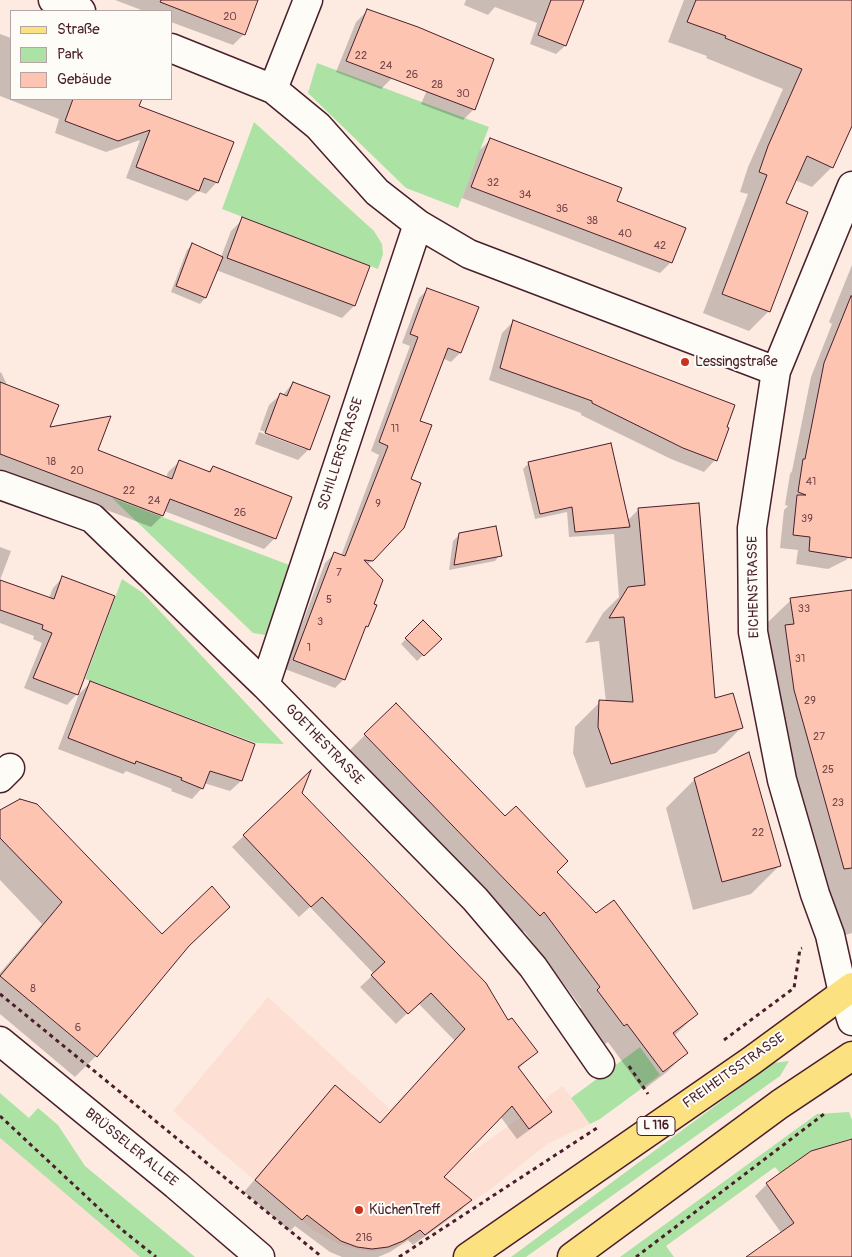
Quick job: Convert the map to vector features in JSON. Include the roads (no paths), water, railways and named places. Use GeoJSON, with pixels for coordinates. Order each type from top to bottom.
{"type":"FeatureCollection","features":[{"type":"Feature","properties":{"kind":"main road","name":"FREIHEITSSTRASSE"},"geometry":{"type":"LineString","coordinates":[[468,1257],[751,1061],[848,990]]}},
{"type":"Feature","properties":{"kind":"main road"},"geometry":{"type":"LineString","coordinates":[[572,1257],[780,1104],[852,1056]]}},
{"type":"Feature","properties":{"kind":"street"},"geometry":{"type":"LineString","coordinates":[[54,0],[79,10]]}},
{"type":"Feature","properties":{"kind":"street"},"geometry":{"type":"LineString","coordinates":[[273,89],[308,0]]}},
{"type":"Feature","properties":{"kind":"street"},"geometry":{"type":"LineString","coordinates":[[172,48],[273,89],[318,126],[377,192],[418,224],[470,254],[776,371]]}},
{"type":"Feature","properties":{"kind":"street","name":"EICHENSTRASSE"},"geometry":{"type":"LineString","coordinates":[[852,186],[776,371],[752,528],[753,632],[782,780],[815,894],[848,990],[852,1021]]}},
{"type":"Feature","properties":{"kind":"street","name":"SCHILLERSTRASSE"},"geometry":{"type":"LineString","coordinates":[[265,685],[418,224]]}},
{"type":"Feature","properties":{"kind":"street","name":"GOETHESTRASSE"},"geometry":{"type":"LineString","coordinates":[[0,485],[92,518],[265,685],[475,899],[533,967],[600,1064]]}},
{"type":"Feature","properties":{"kind":"street","name":"BRÜSSELER ALLEE"},"geometry":{"type":"LineString","coordinates":[[0,1041],[176,1185],[260,1257]]}},
{"type":"Feature","properties":{"kind":"place","name":"Lessingstraße"},"geometry":{"type":"Point","coordinates":[685,362]}},
{"type":"Feature","properties":{"kind":"place","name":"KüchenTreff"},"geometry":{"type":"Point","coordinates":[359,1210]}}]}
